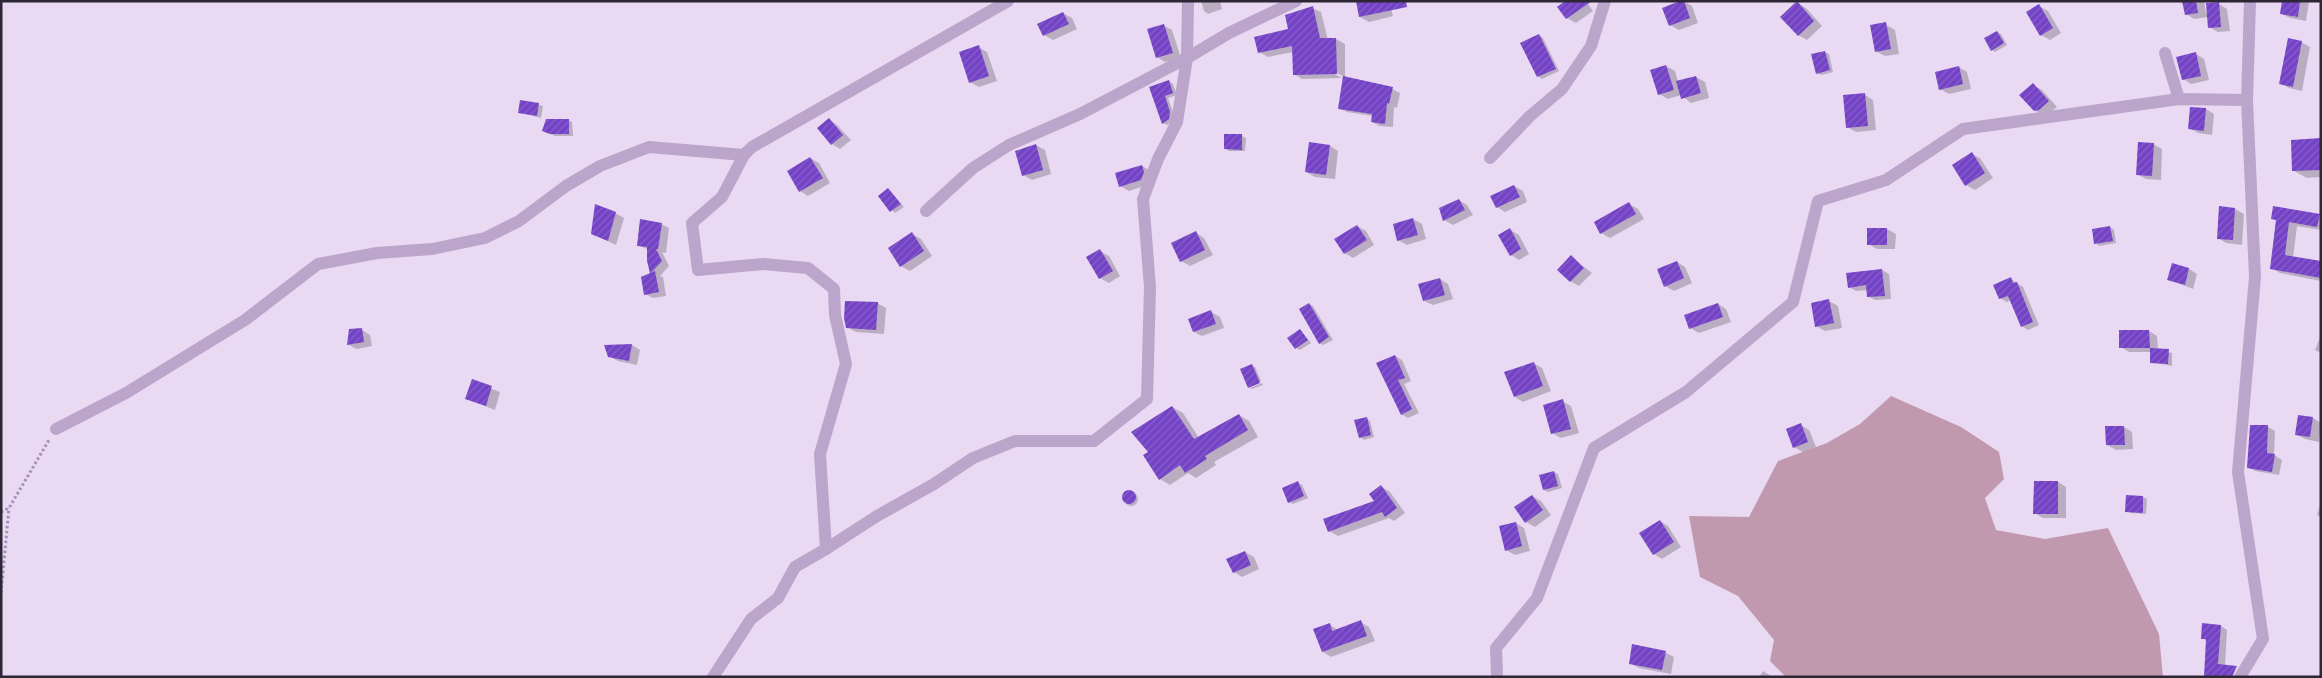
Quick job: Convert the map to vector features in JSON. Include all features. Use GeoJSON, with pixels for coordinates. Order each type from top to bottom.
{"type":"FeatureCollection","features":[{"type":"Feature","properties":{"kind":"street"},"geometry":{"type":"LineString","coordinates":[[826,549],[820,454],[846,364],[835,315],[834,289],[808,268],[763,264],[698,270],[692,223],[722,197],[744,155],[752,147],[1008,1]]}},
{"type":"Feature","properties":{"kind":"street"},"geometry":{"type":"LineString","coordinates":[[713,677],[751,619],[778,598],[795,567],[877,516],[934,484],[973,458],[1015,441],[1094,441],[1147,399],[1150,287],[1143,199],[1158,159],[1177,122],[1187,58],[1188,1]]}},
{"type":"Feature","properties":{"kind":"street"},"geometry":{"type":"LineString","coordinates":[[926,211],[973,168],[1009,145],[1080,114],[1187,58],[1229,33],[1296,1]]}},
{"type":"Feature","properties":{"kind":"street"},"geometry":{"type":"LineString","coordinates":[[1490,158],[1530,116],[1562,89],[1591,46],[1605,1]]}},
{"type":"Feature","properties":{"kind":"street"},"geometry":{"type":"LineString","coordinates":[[2240,677],[2263,639],[2238,472],[2255,277],[2247,100],[2250,1]]}},
{"type":"Feature","properties":{"kind":"street"},"geometry":{"type":"LineString","coordinates":[[2165,53],[2179,99]]}},
{"type":"Feature","properties":{"kind":"street"},"geometry":{"type":"LineString","coordinates":[[1497,677],[1496,648],[1537,598],[1594,448],[1686,392],[1792,302],[1818,201],[1886,180],[1963,129],[2179,99],[2247,100]]}},
{"type":"Feature","properties":{"kind":"street"},"geometry":{"type":"LineString","coordinates":[[56,429],[126,393],[244,320],[318,264],[377,253],[432,249],[485,238],[519,221],[566,186],[600,166],[649,147],[744,155]]}},
{"type":"Feature","properties":{"kind":"path"},"geometry":{"type":"LineString","coordinates":[[1,593],[9,508],[56,429]]}},
{"type":"Feature","properties":{"kind":"path"},"geometry":{"type":"LineString","coordinates":[[1,512],[9,508]]}},
{"type":"Feature","properties":{"kind":"shaded area"},"geometry":{"type":"Polygon","coordinates":[[[1891,396],[1961,427],[1999,452],[2004,479],[1985,498],[1996,530],[2045,539],[2108,528],[2159,634],[2163,677],[1786,677],[1770,661],[1774,640],[1738,596],[1700,577],[1689,516],[1749,517],[1778,461],[1827,443],[1860,424],[1891,396]]]}},
{"type":"Feature","properties":{"kind":"building"},"geometry":{"type":"Polygon","coordinates":[[[1356,1],[1406,1],[1407,7],[1359,17],[1356,1]]]}},
{"type":"Feature","properties":{"kind":"building"},"geometry":{"type":"Polygon","coordinates":[[[1565,1],[1592,1],[1566,19],[1557,7],[1565,1]]]}},
{"type":"Feature","properties":{"kind":"building"},"geometry":{"type":"Polygon","coordinates":[[[1684,1],[1690,18],[1669,26],[1662,8],[1684,1]]]}},
{"type":"Feature","properties":{"kind":"building"},"geometry":{"type":"Polygon","coordinates":[[[1797,1],[1814,21],[1798,36],[1780,17],[1797,1]]]}},
{"type":"Feature","properties":{"kind":"building"},"geometry":{"type":"Polygon","coordinates":[[[2182,1],[2196,1],[2198,13],[2185,15],[2182,1]]]}},
{"type":"Feature","properties":{"kind":"building"},"geometry":{"type":"Polygon","coordinates":[[[2282,1],[2300,1],[2298,17],[2280,14],[2282,1]]]}},
{"type":"Feature","properties":{"kind":"building"},"geometry":{"type":"Polygon","coordinates":[[[2219,2],[2221,27],[2208,28],[2206,3],[2219,2]]]}},
{"type":"Feature","properties":{"kind":"building"},"geometry":{"type":"Polygon","coordinates":[[[2039,4],[2053,28],[2040,36],[2026,12],[2039,4]]]}},
{"type":"Feature","properties":{"kind":"building"},"geometry":{"type":"Polygon","coordinates":[[[1313,6],[1320,38],[1336,38],[1337,74],[1293,75],[1292,46],[1258,53],[1254,37],[1288,29],[1285,15],[1313,6]]]}},
{"type":"Feature","properties":{"kind":"building"},"geometry":{"type":"Polygon","coordinates":[[[1063,12],[1069,24],[1043,36],[1037,24],[1063,12]]]}},
{"type":"Feature","properties":{"kind":"building"},"geometry":{"type":"Polygon","coordinates":[[[1886,22],[1891,49],[1875,52],[1870,25],[1886,22]]]}},
{"type":"Feature","properties":{"kind":"building"},"geometry":{"type":"Polygon","coordinates":[[[1164,24],[1173,53],[1156,58],[1147,29],[1164,24]]]}},
{"type":"Feature","properties":{"kind":"building"},"geometry":{"type":"Polygon","coordinates":[[[1997,31],[2004,43],[1991,51],[1984,38],[1997,31]]]}},
{"type":"Feature","properties":{"kind":"building"},"geometry":{"type":"Polygon","coordinates":[[[1539,34],[1556,69],[1537,77],[1520,43],[1539,34]]]}},
{"type":"Feature","properties":{"kind":"building"},"geometry":{"type":"Polygon","coordinates":[[[2288,38],[2302,41],[2293,87],[2279,84],[2288,38]]]}},
{"type":"Feature","properties":{"kind":"building"},"geometry":{"type":"Polygon","coordinates":[[[979,45],[989,76],[969,83],[959,52],[979,45]]]}},
{"type":"Feature","properties":{"kind":"building"},"geometry":{"type":"Polygon","coordinates":[[[1825,51],[1830,70],[1816,74],[1811,54],[1825,51]]]}},
{"type":"Feature","properties":{"kind":"building"},"geometry":{"type":"Polygon","coordinates":[[[2196,52],[2201,76],[2182,80],[2176,57],[2196,52]]]}},
{"type":"Feature","properties":{"kind":"building"},"geometry":{"type":"Polygon","coordinates":[[[1666,65],[1674,90],[1658,95],[1650,70],[1666,65]]]}},
{"type":"Feature","properties":{"kind":"building"},"geometry":{"type":"Polygon","coordinates":[[[1959,66],[1963,84],[1939,90],[1935,72],[1959,66]]]}},
{"type":"Feature","properties":{"kind":"building"},"geometry":{"type":"Polygon","coordinates":[[[1343,76],[1393,87],[1389,104],[1387,103],[1385,124],[1371,122],[1372,114],[1338,109],[1343,76]]]}},
{"type":"Feature","properties":{"kind":"building"},"geometry":{"type":"Polygon","coordinates":[[[1696,76],[1701,93],[1681,99],[1676,81],[1696,76]]]}},
{"type":"Feature","properties":{"kind":"building"},"geometry":{"type":"Polygon","coordinates":[[[1169,80],[1173,93],[1165,96],[1170,112],[1169,119],[1162,124],[1149,87],[1169,80]]]}},
{"type":"Feature","properties":{"kind":"building"},"geometry":{"type":"Polygon","coordinates":[[[2033,83],[2049,101],[2039,110],[2034,111],[2019,95],[2033,83]]]}},
{"type":"Feature","properties":{"kind":"building"},"geometry":{"type":"Polygon","coordinates":[[[1865,93],[1868,126],[1846,128],[1843,95],[1865,93]]]}},
{"type":"Feature","properties":{"kind":"building"},"geometry":{"type":"Polygon","coordinates":[[[520,100],[539,103],[537,116],[518,113],[520,100]]]}},
{"type":"Feature","properties":{"kind":"building"},"geometry":{"type":"Polygon","coordinates":[[[2190,107],[2206,108],[2204,131],[2188,129],[2190,107]]]}},
{"type":"Feature","properties":{"kind":"building"},"geometry":{"type":"Polygon","coordinates":[[[829,118],[843,135],[831,145],[817,128],[829,118]]]}},
{"type":"Feature","properties":{"kind":"building"},"geometry":{"type":"Polygon","coordinates":[[[546,119],[569,119],[569,134],[550,134],[542,131],[546,119]]]}},
{"type":"Feature","properties":{"kind":"building"},"geometry":{"type":"Polygon","coordinates":[[[1224,134],[1242,134],[1242,150],[1224,149],[1224,134]]]}},
{"type":"Feature","properties":{"kind":"building"},"geometry":{"type":"Polygon","coordinates":[[[2321,138],[2321,170],[2292,171],[2291,140],[2321,138]]]}},
{"type":"Feature","properties":{"kind":"building"},"geometry":{"type":"Polygon","coordinates":[[[1309,142],[1330,145],[1326,175],[1305,172],[1309,142]]]}},
{"type":"Feature","properties":{"kind":"building"},"geometry":{"type":"Polygon","coordinates":[[[2138,142],[2154,143],[2152,176],[2136,175],[2138,142]]]}},
{"type":"Feature","properties":{"kind":"building"},"geometry":{"type":"Polygon","coordinates":[[[1036,144],[1043,170],[1022,176],[1015,151],[1036,144]]]}},
{"type":"Feature","properties":{"kind":"building"},"geometry":{"type":"Polygon","coordinates":[[[1972,152],[1985,173],[1965,186],[1952,165],[1972,152]]]}},
{"type":"Feature","properties":{"kind":"building"},"geometry":{"type":"Polygon","coordinates":[[[810,157],[823,178],[799,192],[787,171],[810,157]]]}},
{"type":"Feature","properties":{"kind":"building"},"geometry":{"type":"Polygon","coordinates":[[[1142,165],[1144,172],[1141,180],[1119,187],[1115,173],[1142,165]]]}},
{"type":"Feature","properties":{"kind":"building"},"geometry":{"type":"Polygon","coordinates":[[[1514,185],[1520,197],[1496,208],[1490,196],[1514,185]]]}},
{"type":"Feature","properties":{"kind":"building"},"geometry":{"type":"Polygon","coordinates":[[[888,188],[901,204],[890,212],[878,196],[888,188]]]}},
{"type":"Feature","properties":{"kind":"building"},"geometry":{"type":"Polygon","coordinates":[[[1459,199],[1465,210],[1443,221],[1439,208],[1459,199]]]}},
{"type":"Feature","properties":{"kind":"building"},"geometry":{"type":"Polygon","coordinates":[[[1629,202],[1636,214],[1600,234],[1594,222],[1629,202]]]}},
{"type":"Feature","properties":{"kind":"building"},"geometry":{"type":"Polygon","coordinates":[[[595,204],[616,212],[608,241],[591,234],[595,204]]]}},
{"type":"Feature","properties":{"kind":"building"},"geometry":{"type":"Polygon","coordinates":[[[2219,206],[2235,208],[2233,240],[2217,239],[2219,206]]]}},
{"type":"Feature","properties":{"kind":"building"},"geometry":{"type":"Polygon","coordinates":[[[2273,206],[2320,214],[2317,227],[2289,222],[2285,255],[2321,261],[2321,278],[2270,269],[2276,220],[2271,219],[2273,206]]]}},
{"type":"Feature","properties":{"kind":"building"},"geometry":{"type":"Polygon","coordinates":[[[1413,218],[1418,235],[1397,241],[1393,224],[1413,218]]]}},
{"type":"Feature","properties":{"kind":"building"},"geometry":{"type":"Polygon","coordinates":[[[640,219],[662,223],[658,249],[656,249],[662,261],[651,273],[655,271],[659,292],[644,295],[641,277],[650,273],[647,261],[647,247],[637,246],[640,219]]]}},
{"type":"Feature","properties":{"kind":"building"},"geometry":{"type":"Polygon","coordinates":[[[1357,225],[1367,240],[1344,254],[1334,239],[1357,225]]]}},
{"type":"Feature","properties":{"kind":"building"},"geometry":{"type":"Polygon","coordinates":[[[2110,226],[2113,241],[2094,244],[2092,229],[2110,226]]]}},
{"type":"Feature","properties":{"kind":"building"},"geometry":{"type":"Polygon","coordinates":[[[1510,228],[1521,249],[1510,256],[1498,235],[1510,228]]]}},
{"type":"Feature","properties":{"kind":"building"},"geometry":{"type":"Polygon","coordinates":[[[1867,228],[1887,228],[1887,245],[1867,245],[1867,228]]]}},
{"type":"Feature","properties":{"kind":"building"},"geometry":{"type":"Polygon","coordinates":[[[1196,231],[1205,250],[1180,262],[1171,243],[1196,231]]]}},
{"type":"Feature","properties":{"kind":"building"},"geometry":{"type":"Polygon","coordinates":[[[912,232],[924,251],[900,267],[888,248],[912,232]]]}},
{"type":"Feature","properties":{"kind":"building"},"geometry":{"type":"Polygon","coordinates":[[[1100,249],[1113,271],[1099,279],[1086,257],[1100,249]]]}},
{"type":"Feature","properties":{"kind":"building"},"geometry":{"type":"Polygon","coordinates":[[[1571,255],[1584,268],[1570,282],[1557,270],[1571,255]]]}},
{"type":"Feature","properties":{"kind":"building"},"geometry":{"type":"Polygon","coordinates":[[[1677,261],[1684,278],[1664,287],[1657,269],[1677,261]]]}},
{"type":"Feature","properties":{"kind":"building"},"geometry":{"type":"Polygon","coordinates":[[[2172,263],[2189,268],[2185,285],[2167,280],[2172,263]]]}},
{"type":"Feature","properties":{"kind":"building"},"geometry":{"type":"Polygon","coordinates":[[[1882,269],[1885,296],[1867,297],[1866,285],[1848,288],[1846,273],[1882,269]]]}},
{"type":"Feature","properties":{"kind":"building"},"geometry":{"type":"Polygon","coordinates":[[[2011,277],[2013,283],[2017,282],[2033,322],[2021,327],[2008,296],[1999,299],[1993,285],[2011,277]]]}},
{"type":"Feature","properties":{"kind":"building"},"geometry":{"type":"Polygon","coordinates":[[[1440,278],[1445,295],[1423,301],[1418,284],[1440,278]]]}},
{"type":"Feature","properties":{"kind":"building"},"geometry":{"type":"Polygon","coordinates":[[[1829,299],[1834,323],[1815,327],[1811,303],[1829,299]]]}},
{"type":"Feature","properties":{"kind":"building"},"geometry":{"type":"Polygon","coordinates":[[[845,301],[878,302],[876,330],[846,328],[844,318],[845,301]]]}},
{"type":"Feature","properties":{"kind":"building"},"geometry":{"type":"Polygon","coordinates":[[[1309,303],[1329,337],[1319,344],[1299,309],[1309,303]]]}},
{"type":"Feature","properties":{"kind":"building"},"geometry":{"type":"Polygon","coordinates":[[[1718,303],[1723,317],[1689,329],[1684,315],[1718,303]]]}},
{"type":"Feature","properties":{"kind":"building"},"geometry":{"type":"Polygon","coordinates":[[[1211,310],[1216,324],[1193,332],[1188,319],[1211,310]]]}},
{"type":"Feature","properties":{"kind":"building"},"geometry":{"type":"Polygon","coordinates":[[[362,328],[364,342],[347,345],[349,329],[362,328]]]}},
{"type":"Feature","properties":{"kind":"building"},"geometry":{"type":"Polygon","coordinates":[[[1300,329],[1308,340],[1295,349],[1287,338],[1300,329]]]}},
{"type":"Feature","properties":{"kind":"building"},"geometry":{"type":"Polygon","coordinates":[[[2119,330],[2149,330],[2150,348],[2119,348],[2119,330]]]}},
{"type":"Feature","properties":{"kind":"building"},"geometry":{"type":"Polygon","coordinates":[[[632,344],[629,361],[608,357],[604,345],[632,344]]]}},
{"type":"Feature","properties":{"kind":"building"},"geometry":{"type":"Polygon","coordinates":[[[2150,348],[2169,349],[2168,364],[2150,363],[2150,348]]]}},
{"type":"Feature","properties":{"kind":"building"},"geometry":{"type":"Polygon","coordinates":[[[1395,355],[1405,378],[1398,380],[1412,409],[1401,415],[1376,363],[1395,355]]]}},
{"type":"Feature","properties":{"kind":"building"},"geometry":{"type":"Polygon","coordinates":[[[1534,362],[1543,386],[1514,397],[1504,372],[1534,362]]]}},
{"type":"Feature","properties":{"kind":"building"},"geometry":{"type":"Polygon","coordinates":[[[1252,364],[1260,383],[1248,388],[1240,369],[1252,364]]]}},
{"type":"Feature","properties":{"kind":"building"},"geometry":{"type":"Polygon","coordinates":[[[472,379],[492,386],[486,406],[465,399],[472,379]]]}},
{"type":"Feature","properties":{"kind":"building"},"geometry":{"type":"Polygon","coordinates":[[[1563,399],[1571,429],[1551,434],[1543,405],[1563,399]]]}},
{"type":"Feature","properties":{"kind":"building"},"geometry":{"type":"Polygon","coordinates":[[[1172,406],[1194,439],[1239,414],[1248,430],[1205,456],[1207,459],[1185,473],[1180,465],[1159,480],[1143,455],[1148,452],[1131,432],[1172,406]]]}},
{"type":"Feature","properties":{"kind":"building"},"geometry":{"type":"Polygon","coordinates":[[[2298,415],[2313,417],[2310,437],[2295,435],[2298,415]]]}},
{"type":"Feature","properties":{"kind":"building"},"geometry":{"type":"Polygon","coordinates":[[[1367,417],[1371,435],[1359,438],[1354,420],[1367,417]]]}},
{"type":"Feature","properties":{"kind":"building"},"geometry":{"type":"Polygon","coordinates":[[[1801,423],[1808,442],[1793,448],[1786,429],[1801,423]]]}},
{"type":"Feature","properties":{"kind":"building"},"geometry":{"type":"Polygon","coordinates":[[[2250,425],[2268,425],[2267,453],[2275,454],[2272,472],[2247,468],[2250,425]]]}},
{"type":"Feature","properties":{"kind":"building"},"geometry":{"type":"Polygon","coordinates":[[[2105,426],[2124,426],[2125,445],[2106,445],[2105,426]]]}},
{"type":"Feature","properties":{"kind":"building"},"geometry":{"type":"Polygon","coordinates":[[[1554,471],[1558,486],[1543,490],[1539,475],[1554,471]]]}},
{"type":"Feature","properties":{"kind":"building"},"geometry":{"type":"Polygon","coordinates":[[[1298,481],[1304,496],[1288,503],[1282,488],[1298,481]]]}},
{"type":"Feature","properties":{"kind":"building"},"geometry":{"type":"Polygon","coordinates":[[[2034,481],[2058,481],[2058,514],[2033,514],[2034,481]]]}},
{"type":"Feature","properties":{"kind":"building"},"geometry":{"type":"Polygon","coordinates":[[[1381,485],[1397,508],[1385,517],[1382,512],[1328,532],[1323,519],[1374,501],[1369,494],[1381,485]]]}},
{"type":"Feature","properties":{"kind":"building"},"geometry":{"type":"Polygon","coordinates":[[[1126,490],[1132,490],[1136,497],[1132,504],[1126,504],[1122,500],[1122,494],[1126,490]]]}},
{"type":"Feature","properties":{"kind":"building"},"geometry":{"type":"Polygon","coordinates":[[[1532,495],[1543,510],[1525,523],[1514,507],[1532,495]]]}},
{"type":"Feature","properties":{"kind":"building"},"geometry":{"type":"Polygon","coordinates":[[[2126,495],[2143,496],[2143,513],[2125,512],[2126,495]]]}},
{"type":"Feature","properties":{"kind":"building"},"geometry":{"type":"Polygon","coordinates":[[[1660,520],[1674,542],[1653,555],[1639,533],[1660,520]]]}},
{"type":"Feature","properties":{"kind":"building"},"geometry":{"type":"Polygon","coordinates":[[[1516,522],[1522,546],[1505,551],[1499,526],[1516,522]]]}},
{"type":"Feature","properties":{"kind":"building"},"geometry":{"type":"Polygon","coordinates":[[[1245,551],[1251,565],[1233,573],[1226,559],[1245,551]]]}},
{"type":"Feature","properties":{"kind":"building"},"geometry":{"type":"Polygon","coordinates":[[[1361,620],[1367,636],[1322,652],[1313,629],[1330,623],[1332,631],[1361,620]]]}},
{"type":"Feature","properties":{"kind":"building"},"geometry":{"type":"Polygon","coordinates":[[[2202,623],[2221,625],[2218,664],[2237,666],[2232,677],[2204,677],[2206,639],[2201,639],[2202,623]]]}},
{"type":"Feature","properties":{"kind":"building"},"geometry":{"type":"Polygon","coordinates":[[[1632,644],[1666,651],[1662,670],[1629,664],[1632,644]]]}}]}
